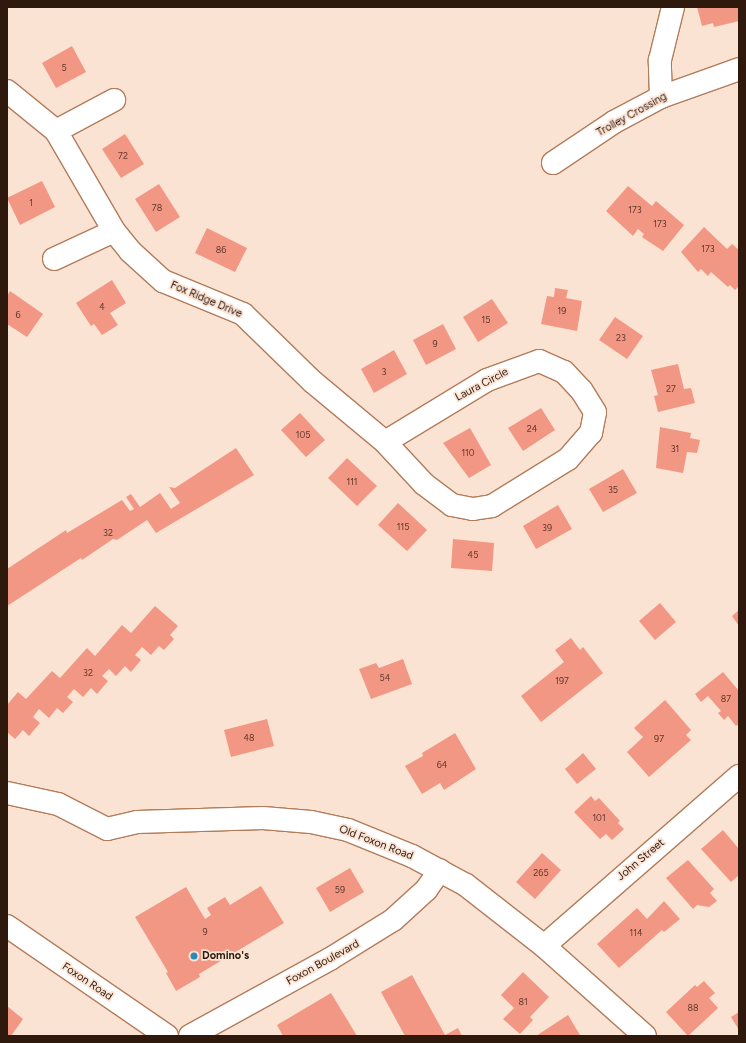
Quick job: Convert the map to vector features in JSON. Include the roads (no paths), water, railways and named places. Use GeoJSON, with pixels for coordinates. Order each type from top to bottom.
{"type":"FeatureCollection","features":[{"type":"Feature","properties":{"kind":"street"},"geometry":{"type":"LineString","coordinates":[[661,97],[660,60],[673,7]]}},
{"type":"Feature","properties":{"kind":"street","name":"Trolley Crossing"},"geometry":{"type":"LineString","coordinates":[[553,163],[614,122],[661,97],[739,69]]}},
{"type":"Feature","properties":{"kind":"street","name":"Fox Ridge Drive"},"geometry":{"type":"LineString","coordinates":[[7,91],[56,131],[114,231],[130,251],[163,281],[243,314],[313,382],[385,442],[424,484],[452,505],[473,510]]}},
{"type":"Feature","properties":{"kind":"street"},"geometry":{"type":"LineString","coordinates":[[56,131],[114,100]]}},
{"type":"Feature","properties":{"kind":"street"},"geometry":{"type":"LineString","coordinates":[[54,259],[114,231]]}},
{"type":"Feature","properties":{"kind":"street","name":"Laura Circle"},"geometry":{"type":"LineString","coordinates":[[385,442],[487,380],[513,369],[539,361],[564,372],[581,390],[595,412],[591,433],[568,459],[492,506],[473,510]]}},
{"type":"Feature","properties":{"kind":"street","name":"John Street"},"geometry":{"type":"LineString","coordinates":[[544,946],[739,776]]}},
{"type":"Feature","properties":{"kind":"street","name":"Old Foxon Road"},"geometry":{"type":"LineString","coordinates":[[7,793],[58,804],[106,829],[137,822],[263,818],[310,822],[348,830],[440,870],[466,885],[544,946],[645,1036]]}},
{"type":"Feature","properties":{"kind":"street","name":"Foxon Boulevard"},"geometry":{"type":"LineString","coordinates":[[190,1036],[330,959],[393,920],[426,890],[440,870]]}},
{"type":"Feature","properties":{"kind":"street","name":"Foxon Road"},"geometry":{"type":"LineString","coordinates":[[7,926],[168,1036]]}},
{"type":"Feature","properties":{"kind":"place","name":"Domino's"},"geometry":{"type":"Point","coordinates":[194,956]}}]}
